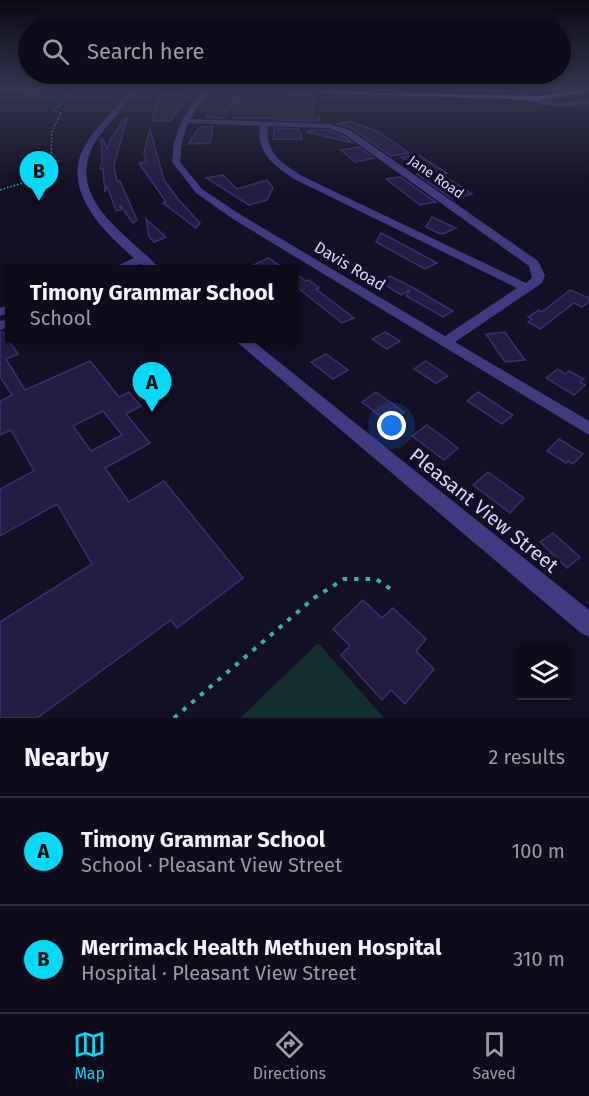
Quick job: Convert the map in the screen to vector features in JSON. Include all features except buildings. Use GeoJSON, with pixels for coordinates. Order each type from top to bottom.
{"type":"FeatureCollection","features":[{"type":"Feature","properties":{"kind":"street"},"geometry":{"type":"LineString","coordinates":[[109,122],[87,149],[83,158],[85,191],[92,206],[112,231],[149,265]]}},
{"type":"Feature","properties":{"kind":"street","name":"Davis Road"},"geometry":{"type":"LineString","coordinates":[[186,122],[177,141],[176,162],[199,190],[237,217],[589,429]]}},
{"type":"Feature","properties":{"kind":"street","name":"Jane Road"},"geometry":{"type":"LineString","coordinates":[[199,122],[329,126],[347,132],[534,264],[539,274],[538,280],[527,288]]}},
{"type":"Feature","properties":{"kind":"street"},"geometry":{"type":"LineString","coordinates":[[264,124],[262,135],[267,153],[299,178],[527,288]]}},
{"type":"Feature","properties":{"kind":"street"},"geometry":{"type":"LineString","coordinates":[[127,265],[142,259]]}},
{"type":"Feature","properties":{"kind":"street"},"geometry":{"type":"LineString","coordinates":[[445,342],[527,288]]}},
{"type":"Feature","properties":{"kind":"street","name":"Pleasant View Street"},"geometry":{"type":"LineString","coordinates":[[244,343],[589,625]]}},
{"type":"Feature","properties":{"kind":"path"},"geometry":{"type":"LineString","coordinates":[[0,190],[42,177],[47,173],[53,155],[50,140],[53,128],[59,122]]}},
{"type":"Feature","properties":{"kind":"path"},"geometry":{"type":"LineString","coordinates":[[174,718],[314,598],[344,579],[376,579],[395,592]]}},
{"type":"Feature","properties":{"kind":"green space"},"geometry":{"type":"Polygon","coordinates":[[[318,643],[384,718],[240,718],[318,643]]]}},
{"type":"Feature","properties":{"kind":"place","name":"Merrimack Health Methuen Hospital"},"geometry":{"type":"Point","coordinates":[39,201]}},
{"type":"Feature","properties":{"kind":"place","name":"Timony Grammar School"},"geometry":{"type":"Point","coordinates":[152,412]}}]}
